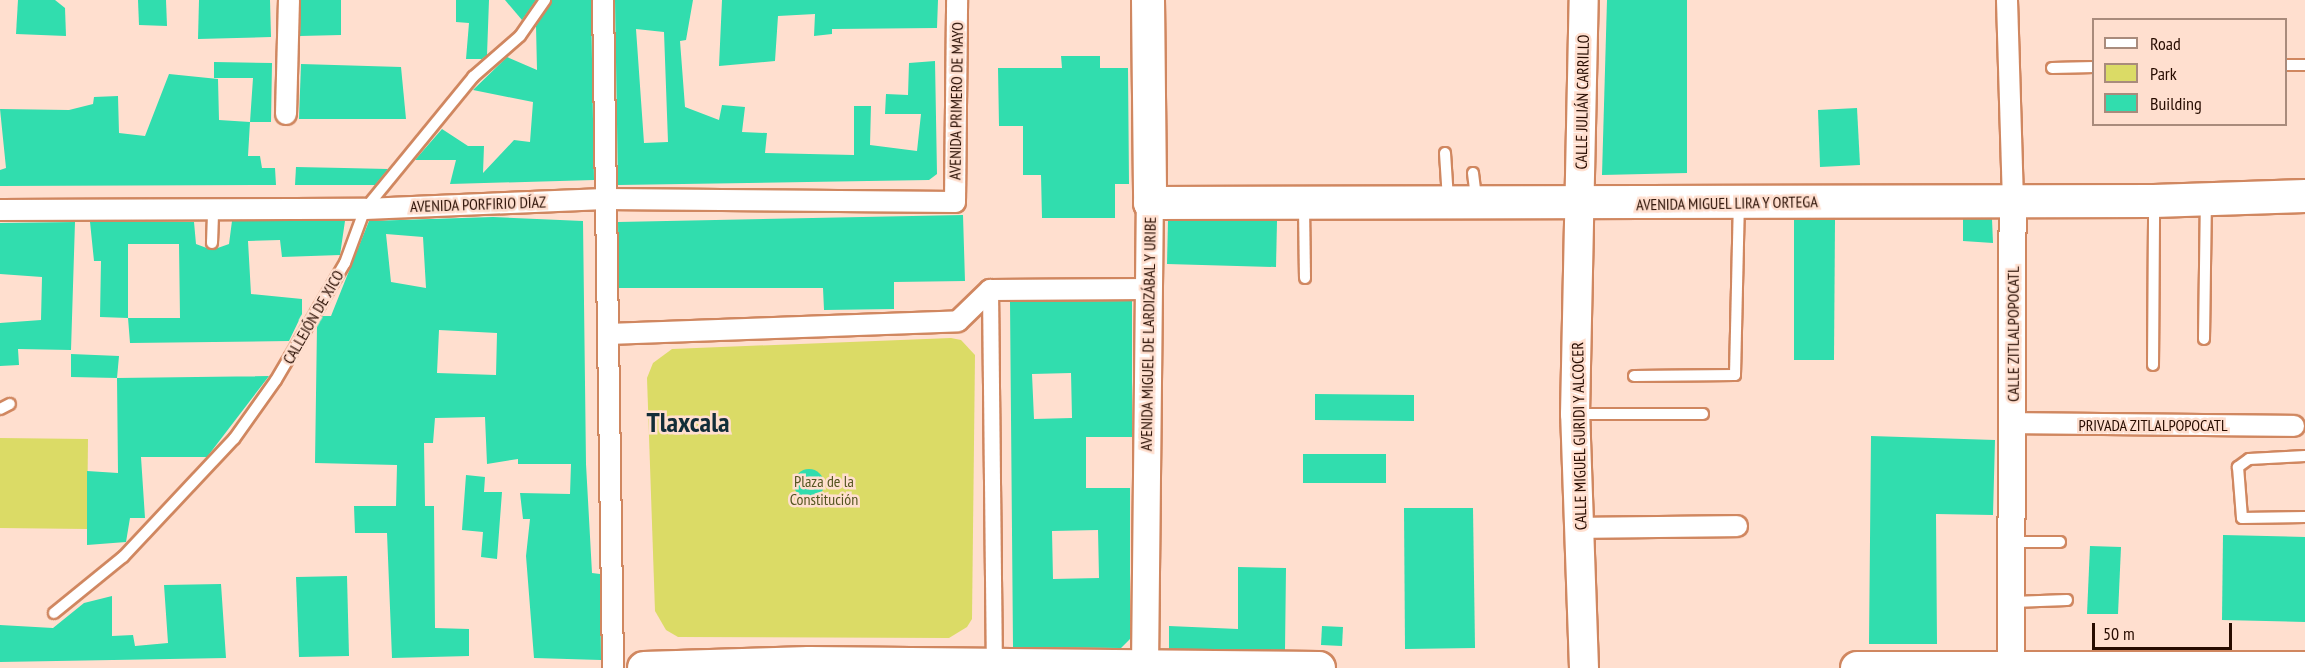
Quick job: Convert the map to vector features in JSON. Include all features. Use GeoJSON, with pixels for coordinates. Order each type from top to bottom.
{"type":"FeatureCollection","features":[{"type":"Feature","properties":{"kind":"main road","name":"AVENIDA MIGUEL DE LARDIZÁBAL Y URIBE"},"geometry":{"type":"LineString","coordinates":[[1148,0],[1150,203]]}},
{"type":"Feature","properties":{"kind":"main road","name":"CALLE JULIÁN CARRILLO"},"geometry":{"type":"LineString","coordinates":[[1580,204],[1584,0]]}},
{"type":"Feature","properties":{"kind":"main road","name":"AVENIDA MIGUEL LIRA Y ORTEGA"},"geometry":{"type":"LineString","coordinates":[[1150,203],[1580,204],[2154,201],[2305,196]]}},
{"type":"Feature","properties":{"kind":"main road","name":"CALLE MIGUEL GURIDI Y ALCOCER"},"geometry":{"type":"LineString","coordinates":[[1580,204],[1575,414],[1584,668]]}},
{"type":"Feature","properties":{"kind":"main road"},"geometry":{"type":"LineString","coordinates":[[644,668],[796,663],[994,667],[1319,668]]}},
{"type":"Feature","properties":{"kind":"main road"},"geometry":{"type":"LineString","coordinates":[[1857,668],[2305,668]]}},
{"type":"Feature","properties":{"kind":"street"},"geometry":{"type":"LineString","coordinates":[[286,114],[289,0]]}},
{"type":"Feature","properties":{"kind":"street"},"geometry":{"type":"LineString","coordinates":[[603,0],[604,199],[611,334],[613,668]]}},
{"type":"Feature","properties":{"kind":"street","name":"AVENIDA PRIMERO DE MAYO"},"geometry":{"type":"LineString","coordinates":[[955,202],[957,0]]}},
{"type":"Feature","properties":{"kind":"street","name":"CALLE ZITLALPOPOCATL"},"geometry":{"type":"LineString","coordinates":[[2007,0],[2013,200],[2014,542],[2011,667]]}},
{"type":"Feature","properties":{"kind":"street","name":"AVENIDA PORFIRIO DÍAZ"},"geometry":{"type":"LineString","coordinates":[[0,210],[365,209],[604,199],[955,202]]}},
{"type":"Feature","properties":{"kind":"street","name":"AVENIDA MIGUEL DE LARDIZÁBAL Y URIBE"},"geometry":{"type":"LineString","coordinates":[[1145,666],[1150,203]]}},
{"type":"Feature","properties":{"kind":"street"},"geometry":{"type":"LineString","coordinates":[[611,334],[958,321],[990,290],[1148,289]]}},
{"type":"Feature","properties":{"kind":"street"},"geometry":{"type":"LineString","coordinates":[[990,290],[994,667]]}},
{"type":"Feature","properties":{"kind":"street","name":"PRIVADA ZITLALPOPOCATL"},"geometry":{"type":"LineString","coordinates":[[2012,423],[2294,426]]}},
{"type":"Feature","properties":{"kind":"street"},"geometry":{"type":"LineString","coordinates":[[1580,528],[1737,526]]}},
{"type":"Feature","properties":{"kind":"lane","name":"CALLEJÓN DE XICO"},"geometry":{"type":"LineString","coordinates":[[54,613],[123,557],[234,440],[276,380],[345,263],[365,209],[473,77],[520,36],[545,0]]}},
{"type":"Feature","properties":{"kind":"lane"},"geometry":{"type":"LineString","coordinates":[[2287,65],[2305,65]]}},
{"type":"Feature","properties":{"kind":"lane"},"geometry":{"type":"LineString","coordinates":[[2052,68],[2092,67]]}},
{"type":"Feature","properties":{"kind":"lane"},"geometry":{"type":"LineString","coordinates":[[1445,153],[1462,203]]}},
{"type":"Feature","properties":{"kind":"lane"},"geometry":{"type":"LineString","coordinates":[[1462,203],[1473,173]]}},
{"type":"Feature","properties":{"kind":"lane"},"geometry":{"type":"LineString","coordinates":[[2204,339],[2206,199]]}},
{"type":"Feature","properties":{"kind":"lane"},"geometry":{"type":"LineString","coordinates":[[2153,365],[2154,201]]}},
{"type":"Feature","properties":{"kind":"lane"},"geometry":{"type":"LineString","coordinates":[[1304,203],[1305,278]]}},
{"type":"Feature","properties":{"kind":"lane"},"geometry":{"type":"LineString","coordinates":[[1634,376],[1735,375],[1739,203]]}},
{"type":"Feature","properties":{"kind":"lane"},"geometry":{"type":"LineString","coordinates":[[212,243],[213,209]]}},
{"type":"Feature","properties":{"kind":"lane"},"geometry":{"type":"LineString","coordinates":[[1575,414],[1703,414]]}},
{"type":"Feature","properties":{"kind":"lane"},"geometry":{"type":"LineString","coordinates":[[2305,456],[2249,459],[2238,467],[2242,518],[2305,517]]}},
{"type":"Feature","properties":{"kind":"lane"},"geometry":{"type":"LineString","coordinates":[[2014,542],[2060,542]]}},
{"type":"Feature","properties":{"kind":"lane"},"geometry":{"type":"LineString","coordinates":[[2013,602],[2067,600]]}},
{"type":"Feature","properties":{"kind":"green space","name":"Plaza de la Constitución"},"geometry":{"type":"Polygon","coordinates":[[[951,338],[961,340],[975,355],[972,619],[967,627],[949,638],[678,637],[666,630],[655,611],[647,378],[653,363],[672,349],[951,338]]]}},
{"type":"Feature","properties":{"kind":"green space"},"geometry":{"type":"Polygon","coordinates":[[[0,438],[88,439],[87,529],[0,528],[0,438]]]}},
{"type":"Feature","properties":{"kind":"building"},"geometry":{"type":"Polygon","coordinates":[[[18,0],[55,0],[65,8],[66,36],[16,34],[18,0]]]}},
{"type":"Feature","properties":{"kind":"building"},"geometry":{"type":"Polygon","coordinates":[[[138,0],[166,0],[167,26],[139,25],[138,0]]]}},
{"type":"Feature","properties":{"kind":"building"},"geometry":{"type":"Polygon","coordinates":[[[199,0],[270,0],[271,37],[198,39],[199,0]]]}},
{"type":"Feature","properties":{"kind":"building"},"geometry":{"type":"Polygon","coordinates":[[[301,0],[341,0],[341,35],[300,36],[301,0]]]}},
{"type":"Feature","properties":{"kind":"building"},"geometry":{"type":"Polygon","coordinates":[[[456,0],[489,0],[487,55],[482,59],[466,59],[469,23],[456,22],[456,0]]]}},
{"type":"Feature","properties":{"kind":"building"},"geometry":{"type":"Polygon","coordinates":[[[505,0],[536,0],[522,20],[505,0]]]}},
{"type":"Feature","properties":{"kind":"building"},"geometry":{"type":"Polygon","coordinates":[[[552,0],[591,0],[594,180],[450,184],[456,160],[415,160],[442,129],[468,146],[484,146],[483,173],[514,140],[530,142],[533,102],[473,90],[507,57],[537,70],[536,26],[552,0]]]}},
{"type":"Feature","properties":{"kind":"building"},"geometry":{"type":"Polygon","coordinates":[[[615,0],[693,0],[686,40],[680,41],[685,107],[719,120],[722,105],[745,107],[742,132],[767,133],[765,153],[854,155],[854,106],[871,106],[870,145],[917,151],[921,114],[885,114],[886,94],[908,95],[909,63],[935,61],[937,174],[929,180],[618,185],[615,0]],[[636,29],[644,143],[668,142],[664,32],[636,29]]]}},
{"type":"Feature","properties":{"kind":"building"},"geometry":{"type":"Polygon","coordinates":[[[722,0],[938,0],[937,28],[832,29],[832,34],[814,36],[815,14],[778,16],[775,61],[719,66],[722,0]]]}},
{"type":"Feature","properties":{"kind":"building"},"geometry":{"type":"Polygon","coordinates":[[[1607,0],[1687,0],[1687,173],[1602,175],[1607,0]]]}},
{"type":"Feature","properties":{"kind":"building"},"geometry":{"type":"Polygon","coordinates":[[[1061,56],[1100,56],[1100,68],[1128,68],[1129,184],[1115,184],[1115,218],[1042,218],[1041,175],[1023,175],[1023,126],[999,126],[998,68],[1062,68],[1061,56]]]}},
{"type":"Feature","properties":{"kind":"building"},"geometry":{"type":"Polygon","coordinates":[[[214,62],[272,63],[271,122],[250,122],[253,78],[214,78],[214,62]]]}},
{"type":"Feature","properties":{"kind":"building"},"geometry":{"type":"Polygon","coordinates":[[[301,64],[401,67],[406,119],[299,119],[301,64]]]}},
{"type":"Feature","properties":{"kind":"building"},"geometry":{"type":"Polygon","coordinates":[[[169,74],[218,79],[219,120],[250,122],[248,156],[260,156],[262,168],[275,168],[276,185],[0,186],[0,170],[6,168],[0,109],[69,110],[93,104],[94,97],[118,96],[119,133],[145,136],[169,74]]]}},
{"type":"Feature","properties":{"kind":"building"},"geometry":{"type":"Polygon","coordinates":[[[1857,108],[1860,165],[1820,167],[1818,110],[1857,108]]]}},
{"type":"Feature","properties":{"kind":"building"},"geometry":{"type":"Polygon","coordinates":[[[296,167],[388,169],[375,185],[295,185],[296,167]]]}},
{"type":"Feature","properties":{"kind":"building"},"geometry":{"type":"Polygon","coordinates":[[[963,215],[965,281],[894,282],[894,309],[824,310],[823,288],[619,288],[618,222],[963,215]]]}},
{"type":"Feature","properties":{"kind":"building"},"geometry":{"type":"Polygon","coordinates":[[[493,217],[583,221],[586,464],[592,573],[600,574],[601,660],[534,658],[526,556],[530,519],[523,519],[520,493],[570,494],[571,464],[518,464],[518,459],[487,464],[485,417],[435,418],[433,443],[424,443],[425,506],[434,506],[435,628],[469,629],[469,656],[392,658],[387,533],[355,533],[354,506],[396,506],[397,465],[315,463],[317,325],[322,316],[331,316],[369,221],[493,217]],[[386,234],[391,282],[426,288],[423,237],[386,234]],[[439,330],[437,373],[496,375],[497,333],[439,330]]]}},
{"type":"Feature","properties":{"kind":"building"},"geometry":{"type":"Polygon","coordinates":[[[1963,219],[1992,219],[1993,243],[1963,241],[1963,219]]]}},
{"type":"Feature","properties":{"kind":"building"},"geometry":{"type":"Polygon","coordinates":[[[1794,220],[1835,220],[1834,360],[1794,360],[1794,220]]]}},
{"type":"Feature","properties":{"kind":"building"},"geometry":{"type":"Polygon","coordinates":[[[232,221],[345,221],[340,255],[282,257],[280,240],[248,241],[251,294],[302,299],[302,314],[289,341],[130,343],[128,318],[100,317],[101,261],[94,261],[90,222],[194,222],[196,244],[212,250],[229,244],[232,221]],[[128,244],[128,318],[180,318],[179,244],[128,244]]]}},
{"type":"Feature","properties":{"kind":"building"},"geometry":{"type":"Polygon","coordinates":[[[1168,221],[1277,221],[1276,267],[1167,264],[1168,221]]]}},
{"type":"Feature","properties":{"kind":"building"},"geometry":{"type":"Polygon","coordinates":[[[75,222],[71,350],[18,349],[19,365],[0,366],[0,323],[41,320],[42,277],[0,274],[0,223],[75,222]]]}},
{"type":"Feature","properties":{"kind":"building"},"geometry":{"type":"Polygon","coordinates":[[[1132,301],[1132,437],[1086,437],[1086,488],[1130,488],[1130,639],[1121,648],[1013,647],[1010,302],[1132,301]],[[1071,373],[1032,374],[1034,419],[1072,418],[1071,373]],[[1098,530],[1052,531],[1053,579],[1099,578],[1098,530]]]}},
{"type":"Feature","properties":{"kind":"building"},"geometry":{"type":"Polygon","coordinates":[[[71,354],[119,356],[117,378],[71,377],[71,354]]]}},
{"type":"Feature","properties":{"kind":"building"},"geometry":{"type":"Polygon","coordinates":[[[269,376],[207,457],[141,457],[145,518],[130,518],[126,542],[87,545],[87,471],[118,473],[117,378],[269,376]]]}},
{"type":"Feature","properties":{"kind":"building"},"geometry":{"type":"Polygon","coordinates":[[[1315,394],[1414,395],[1414,421],[1315,420],[1315,394]]]}},
{"type":"Feature","properties":{"kind":"building"},"geometry":{"type":"Polygon","coordinates":[[[1871,436],[1995,440],[1993,515],[1936,514],[1937,644],[1869,644],[1871,436]]]}},
{"type":"Feature","properties":{"kind":"building"},"geometry":{"type":"Polygon","coordinates":[[[1303,454],[1386,454],[1386,483],[1303,483],[1303,454]]]}},
{"type":"Feature","properties":{"kind":"building"},"geometry":{"type":"Polygon","coordinates":[[[809,469],[820,473],[824,484],[820,495],[809,499],[798,495],[794,484],[798,473],[809,469]]]}},
{"type":"Feature","properties":{"kind":"building"},"geometry":{"type":"Polygon","coordinates":[[[466,475],[485,477],[484,492],[502,492],[497,559],[481,557],[483,532],[462,530],[466,475]]]}},
{"type":"Feature","properties":{"kind":"building"},"geometry":{"type":"Polygon","coordinates":[[[1404,508],[1473,508],[1475,648],[1405,649],[1404,508]]]}},
{"type":"Feature","properties":{"kind":"building"},"geometry":{"type":"Polygon","coordinates":[[[2223,535],[2305,537],[2305,622],[2222,620],[2223,535]]]}},
{"type":"Feature","properties":{"kind":"building"},"geometry":{"type":"Polygon","coordinates":[[[2090,546],[2121,547],[2118,614],[2087,614],[2090,546]]]}},
{"type":"Feature","properties":{"kind":"building"},"geometry":{"type":"Polygon","coordinates":[[[1238,567],[1286,568],[1285,650],[1169,649],[1169,626],[1238,629],[1238,567]]]}},
{"type":"Feature","properties":{"kind":"building"},"geometry":{"type":"Polygon","coordinates":[[[347,576],[349,656],[299,657],[296,577],[347,576]]]}},
{"type":"Feature","properties":{"kind":"building"},"geometry":{"type":"Polygon","coordinates":[[[221,584],[226,658],[0,662],[0,625],[53,628],[84,603],[112,596],[112,636],[133,635],[135,646],[168,643],[164,585],[221,584]]]}},
{"type":"Feature","properties":{"kind":"building"},"geometry":{"type":"Polygon","coordinates":[[[1322,626],[1343,627],[1342,646],[1321,645],[1322,626]]]}},
{"type":"Feature","properties":{"kind":"district","name":"Tlaxcala"},"geometry":{"type":"Point","coordinates":[688,422]}}]}
